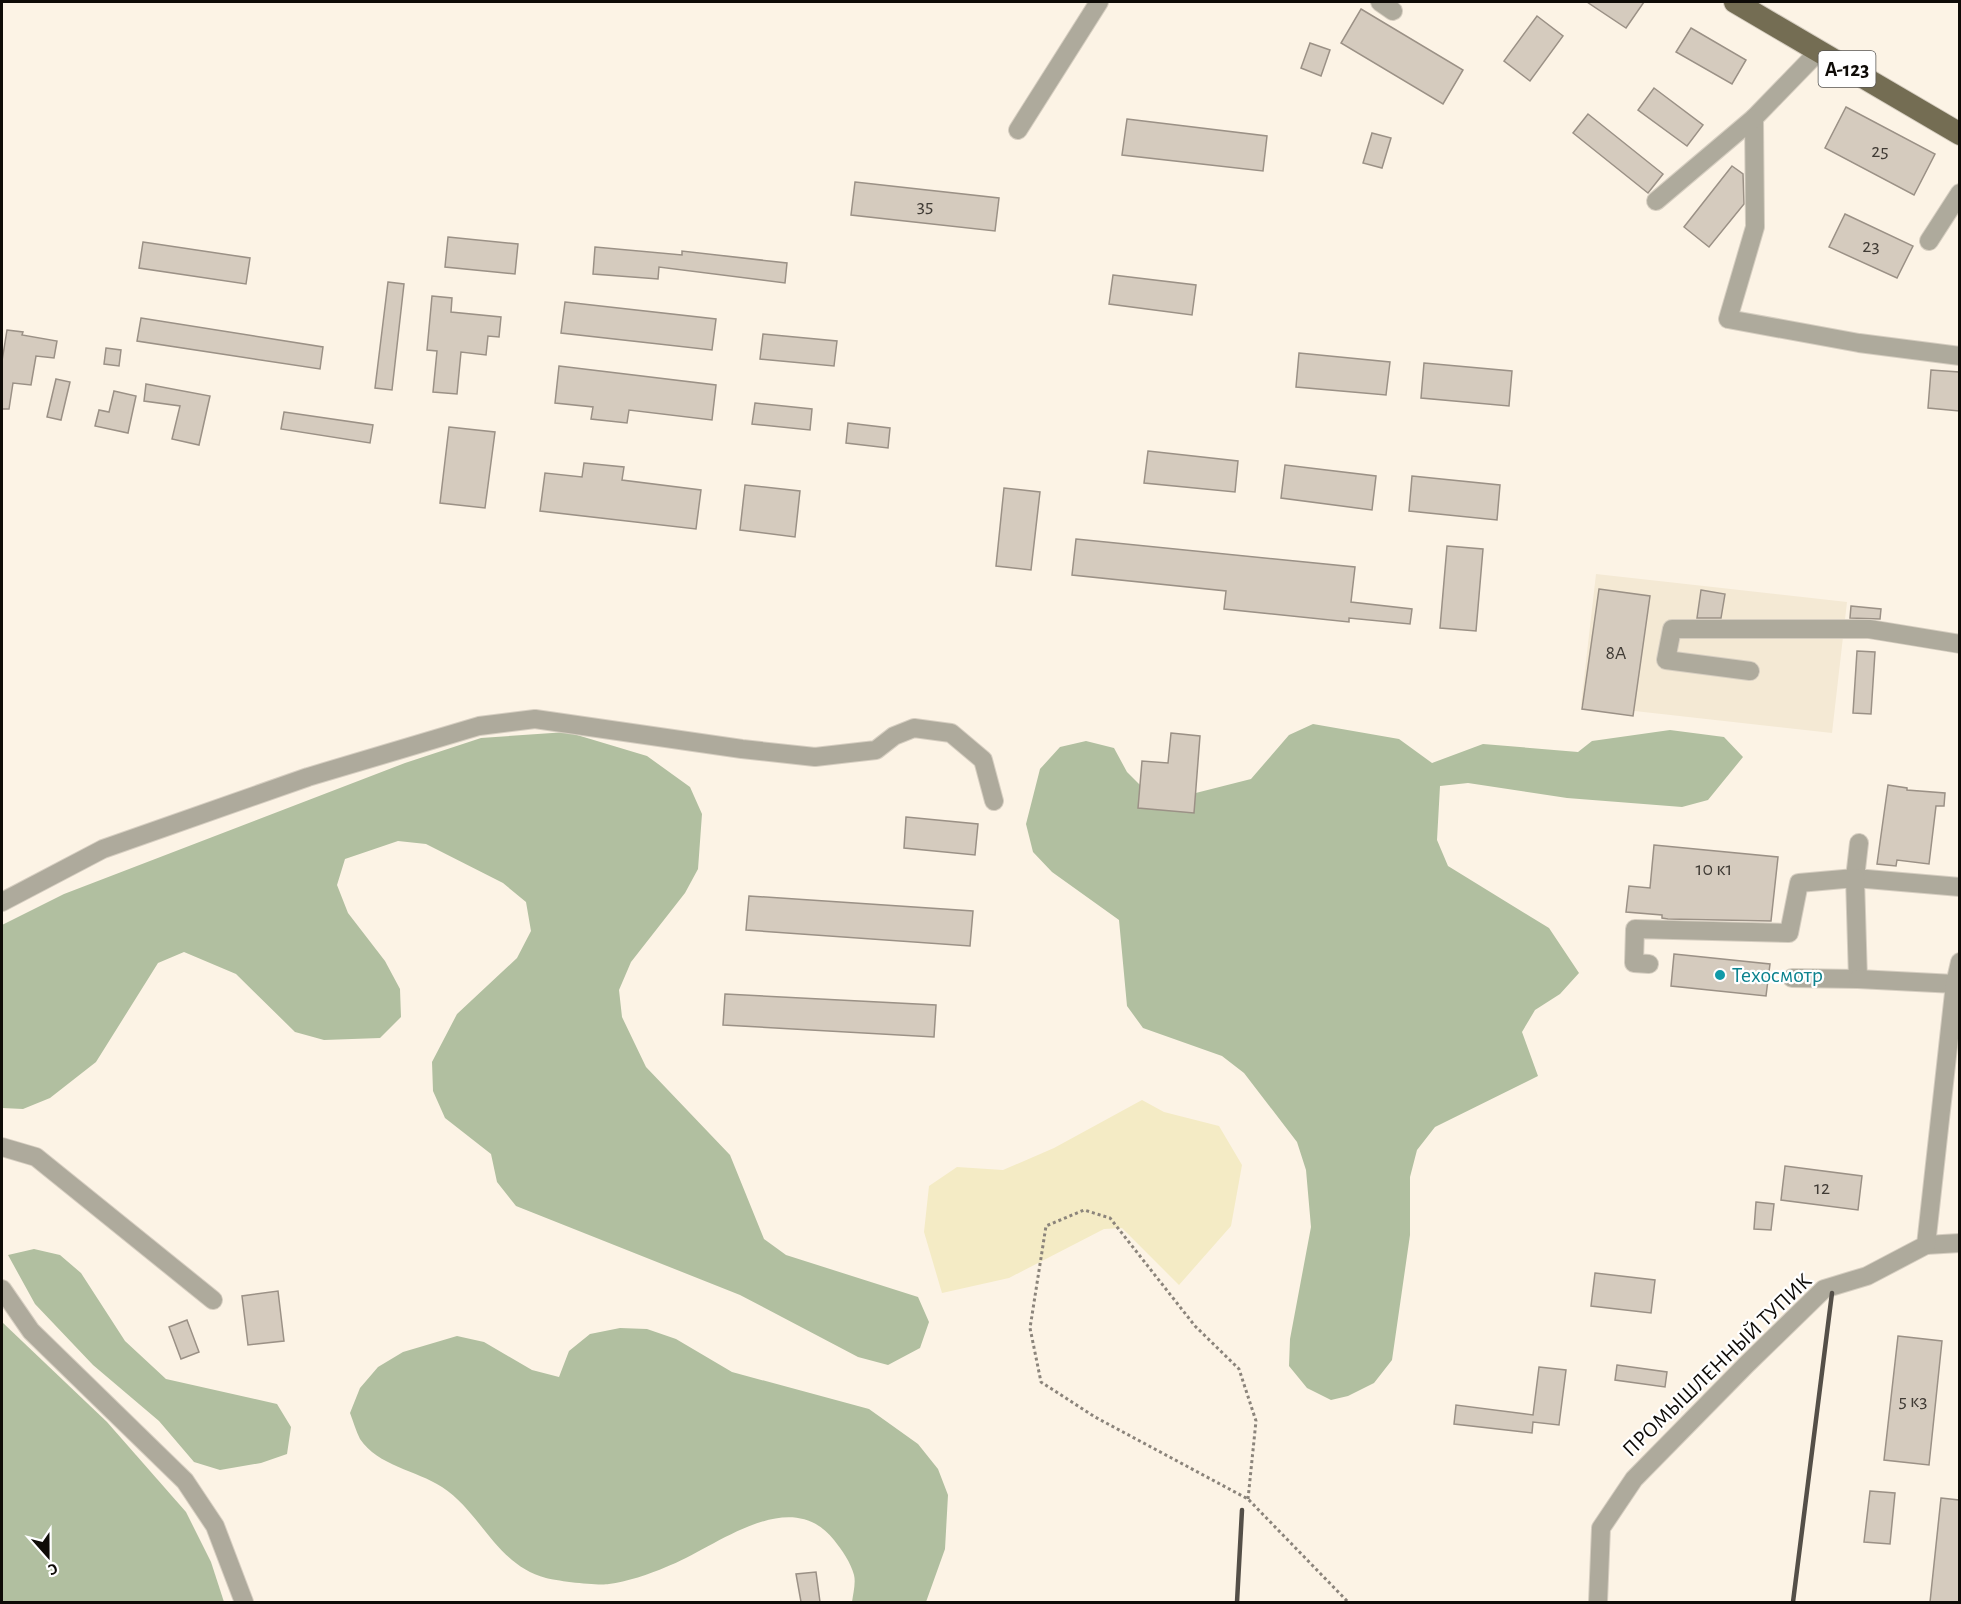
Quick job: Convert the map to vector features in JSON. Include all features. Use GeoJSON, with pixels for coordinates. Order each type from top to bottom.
{"type":"FeatureCollection","features":[{"type":"Feature","properties":{"kind":"main road","name":"А-123"},"geometry":{"type":"LineString","coordinates":[[1735,2],[1959,134]]}},
{"type":"Feature","properties":{"kind":"street"},"geometry":{"type":"LineString","coordinates":[[1018,130],[1099,2]]}},
{"type":"Feature","properties":{"kind":"street"},"geometry":{"type":"LineString","coordinates":[[1656,201],[1754,118],[1818,52]]}},
{"type":"Feature","properties":{"kind":"street"},"geometry":{"type":"LineString","coordinates":[[1754,118],[1755,227],[1728,319],[1859,343],[1959,356]]}},
{"type":"Feature","properties":{"kind":"street"},"geometry":{"type":"LineString","coordinates":[[1929,241],[1959,193]]}},
{"type":"Feature","properties":{"kind":"street"},"geometry":{"type":"LineString","coordinates":[[1750,671],[1666,660],[1672,629],[1869,629],[1959,644]]}},
{"type":"Feature","properties":{"kind":"street"},"geometry":{"type":"LineString","coordinates":[[2,902],[103,849],[308,777],[479,726],[535,719],[742,750],[815,756],[876,750],[894,736],[914,728],[951,733],[983,760],[994,801]]}},
{"type":"Feature","properties":{"kind":"street"},"geometry":{"type":"LineString","coordinates":[[1858,979],[1855,878],[1859,843]]}},
{"type":"Feature","properties":{"kind":"street"},"geometry":{"type":"LineString","coordinates":[[1649,964],[1634,963],[1635,929],[1789,933],[1799,883],[1855,878],[1959,887]]}},
{"type":"Feature","properties":{"kind":"street"},"geometry":{"type":"LineString","coordinates":[[1959,962],[1926,1245],[1959,1243]]}},
{"type":"Feature","properties":{"kind":"street"},"geometry":{"type":"LineString","coordinates":[[1792,978],[1955,984]]}},
{"type":"Feature","properties":{"kind":"street"},"geometry":{"type":"LineString","coordinates":[[2,1147],[36,1158],[213,1300]]}},
{"type":"Feature","properties":{"kind":"street","name":"ПРОМЫШЛЕННЫЙ ТУПИК"},"geometry":{"type":"LineString","coordinates":[[1598,1602],[1601,1528],[1634,1479],[1824,1289],[1867,1276],[1926,1245]]}},
{"type":"Feature","properties":{"kind":"street"},"geometry":{"type":"LineString","coordinates":[[2,1289],[31,1331],[185,1481],[214,1526],[244,1602]]}},
{"type":"Feature","properties":{"kind":"path"},"geometry":{"type":"LineString","coordinates":[[1248,1499],[1256,1421],[1239,1369],[1195,1326],[1110,1218],[1084,1210],[1046,1226],[1030,1328],[1041,1382],[1095,1417],[1248,1499],[1348,1602]]}},
{"type":"Feature","properties":{"kind":"shaded area"},"geometry":{"type":"Polygon","coordinates":[[[1596,574],[1847,602],[1832,733],[1581,705],[1596,574]]]}},
{"type":"Feature","properties":{"kind":"green space"},"geometry":{"type":"Polygon","coordinates":[[[1313,724],[1399,739],[1432,763],[1483,744],[1578,752],[1592,741],[1670,730],[1724,737],[1743,757],[1708,800],[1682,807],[1567,798],[1468,783],[1440,786],[1437,840],[1448,866],[1549,928],[1579,973],[1560,994],[1535,1010],[1522,1032],[1538,1076],[1435,1127],[1417,1150],[1410,1177],[1410,1235],[1392,1360],[1374,1383],[1348,1396],[1331,1400],[1307,1388],[1289,1366],[1290,1339],[1311,1227],[1306,1170],[1297,1142],[1244,1073],[1222,1056],[1143,1028],[1127,1006],[1119,920],[1052,872],[1033,852],[1026,824],[1040,769],[1060,747],[1086,741],[1114,748],[1127,772],[1146,791],[1172,799],[1251,779],[1289,735],[1313,724]]]}},
{"type":"Feature","properties":{"kind":"green space"},"geometry":{"type":"Polygon","coordinates":[[[567,732],[647,756],[690,787],[702,814],[698,869],[685,893],[631,962],[619,990],[622,1017],[646,1067],[730,1155],[764,1239],[786,1255],[918,1297],[929,1322],[920,1348],[888,1365],[858,1357],[740,1295],[516,1206],[497,1182],[491,1154],[445,1118],[433,1091],[432,1062],[457,1014],[517,958],[531,931],[526,902],[503,883],[426,844],[398,841],[345,859],[337,885],[348,913],[385,961],[400,989],[401,1017],[380,1038],[324,1040],[295,1032],[236,974],[184,952],[158,963],[96,1062],[50,1098],[23,1109],[2,1108],[2,925],[64,894],[405,763],[481,738],[567,732]]]}},
{"type":"Feature","properties":{"kind":"green space"},"geometry":{"type":"Polygon","coordinates":[[[34,1249],[60,1255],[81,1273],[125,1341],[166,1379],[277,1404],[291,1427],[287,1454],[261,1463],[220,1470],[194,1462],[159,1421],[93,1365],[35,1304],[8,1255],[34,1249]]]}},
{"type":"Feature","properties":{"kind":"green space"},"geometry":{"type":"Polygon","coordinates":[[[2,1322],[107,1422],[186,1512],[211,1562],[224,1602],[2,1602],[2,1322]]]}},
{"type":"Feature","properties":{"kind":"green space"},"geometry":{"type":"Polygon","coordinates":[[[620,1328],[647,1329],[676,1339],[732,1372],[869,1409],[918,1444],[938,1469],[948,1495],[945,1549],[926,1602],[852,1602],[854,1575],[843,1552],[834,1540],[816,1524],[796,1518],[774,1519],[751,1525],[666,1567],[623,1581],[596,1584],[546,1578],[514,1562],[468,1510],[442,1487],[377,1456],[360,1439],[350,1413],[360,1388],[378,1367],[403,1352],[457,1336],[484,1342],[532,1370],[559,1377],[569,1351],[590,1334],[620,1328]]]}},
{"type":"Feature","properties":{"kind":"sand"},"geometry":{"type":"Polygon","coordinates":[[[1142,1100],[1164,1112],[1219,1126],[1242,1165],[1231,1226],[1179,1285],[1122,1228],[1104,1229],[1009,1278],[942,1293],[924,1232],[929,1186],[957,1167],[1003,1170],[1054,1148],[1142,1100]]]}},
{"type":"Feature","properties":{"kind":"building"},"geometry":{"type":"Polygon","coordinates":[[[1587,2],[1644,2],[1626,28],[1587,2]]]}},
{"type":"Feature","properties":{"kind":"building"},"geometry":{"type":"Polygon","coordinates":[[[1361,9],[1463,70],[1443,104],[1341,43],[1361,9]]]}},
{"type":"Feature","properties":{"kind":"building"},"geometry":{"type":"Polygon","coordinates":[[[1537,16],[1563,36],[1530,81],[1504,61],[1537,16]]]}},
{"type":"Feature","properties":{"kind":"building"},"geometry":{"type":"Polygon","coordinates":[[[1691,28],[1746,60],[1732,84],[1676,52],[1691,28]]]}},
{"type":"Feature","properties":{"kind":"building"},"geometry":{"type":"Polygon","coordinates":[[[1310,43],[1330,50],[1321,76],[1301,68],[1310,43]]]}},
{"type":"Feature","properties":{"kind":"building"},"geometry":{"type":"Polygon","coordinates":[[[1654,88],[1703,125],[1687,146],[1638,110],[1654,88]]]}},
{"type":"Feature","properties":{"kind":"building"},"geometry":{"type":"Polygon","coordinates":[[[1846,107],[1935,154],[1914,195],[1825,148],[1846,107]]]}},
{"type":"Feature","properties":{"kind":"building"},"geometry":{"type":"Polygon","coordinates":[[[1588,114],[1663,174],[1648,193],[1573,133],[1588,114]]]}},
{"type":"Feature","properties":{"kind":"building"},"geometry":{"type":"Polygon","coordinates":[[[1127,119],[1267,136],[1263,171],[1122,155],[1127,119]]]}},
{"type":"Feature","properties":{"kind":"building"},"geometry":{"type":"Polygon","coordinates":[[[1372,133],[1391,138],[1382,168],[1363,163],[1372,133]]]}},
{"type":"Feature","properties":{"kind":"building"},"geometry":{"type":"Polygon","coordinates":[[[1732,166],[1743,174],[1744,204],[1709,247],[1684,227],[1732,166]]]}},
{"type":"Feature","properties":{"kind":"building"},"geometry":{"type":"Polygon","coordinates":[[[855,182],[999,198],[995,231],[851,215],[855,182]]]}},
{"type":"Feature","properties":{"kind":"building"},"geometry":{"type":"Polygon","coordinates":[[[1845,214],[1913,246],[1897,278],[1829,247],[1845,214]]]}},
{"type":"Feature","properties":{"kind":"building"},"geometry":{"type":"Polygon","coordinates":[[[448,237],[518,244],[515,274],[445,267],[448,237]]]}},
{"type":"Feature","properties":{"kind":"building"},"geometry":{"type":"Polygon","coordinates":[[[143,242],[250,258],[246,284],[139,268],[143,242]]]}},
{"type":"Feature","properties":{"kind":"building"},"geometry":{"type":"Polygon","coordinates":[[[595,247],[682,255],[682,251],[787,263],[785,283],[659,267],[658,279],[593,274],[595,247]]]}},
{"type":"Feature","properties":{"kind":"building"},"geometry":{"type":"Polygon","coordinates":[[[1113,275],[1196,285],[1192,315],[1109,304],[1113,275]]]}},
{"type":"Feature","properties":{"kind":"building"},"geometry":{"type":"Polygon","coordinates":[[[388,282],[404,284],[392,390],[375,388],[388,282]]]}},
{"type":"Feature","properties":{"kind":"building"},"geometry":{"type":"Polygon","coordinates":[[[432,296],[452,298],[451,312],[501,317],[499,337],[488,336],[486,355],[461,352],[457,394],[433,392],[437,351],[427,350],[432,296]]]}},
{"type":"Feature","properties":{"kind":"building"},"geometry":{"type":"Polygon","coordinates":[[[565,302],[716,319],[712,350],[561,333],[565,302]]]}},
{"type":"Feature","properties":{"kind":"building"},"geometry":{"type":"Polygon","coordinates":[[[141,318],[323,347],[320,369],[137,341],[141,318]]]}},
{"type":"Feature","properties":{"kind":"building"},"geometry":{"type":"Polygon","coordinates":[[[7,330],[57,341],[54,358],[36,356],[31,385],[13,383],[9,409],[2,409],[2,361],[7,330]]]}},
{"type":"Feature","properties":{"kind":"building"},"geometry":{"type":"Polygon","coordinates":[[[763,334],[837,341],[834,366],[760,359],[763,334]]]}},
{"type":"Feature","properties":{"kind":"building"},"geometry":{"type":"Polygon","coordinates":[[[106,348],[121,350],[119,366],[104,364],[106,348]]]}},
{"type":"Feature","properties":{"kind":"building"},"geometry":{"type":"Polygon","coordinates":[[[1299,353],[1390,362],[1386,395],[1296,387],[1299,353]]]}},
{"type":"Feature","properties":{"kind":"building"},"geometry":{"type":"Polygon","coordinates":[[[1424,363],[1512,371],[1509,406],[1421,398],[1424,363]]]}},
{"type":"Feature","properties":{"kind":"building"},"geometry":{"type":"Polygon","coordinates":[[[559,366],[716,385],[712,420],[629,410],[627,423],[591,419],[593,407],[555,403],[559,366]]]}},
{"type":"Feature","properties":{"kind":"building"},"geometry":{"type":"Polygon","coordinates":[[[1931,370],[1959,372],[1959,411],[1928,408],[1931,370]]]}},
{"type":"Feature","properties":{"kind":"building"},"geometry":{"type":"Polygon","coordinates":[[[56,379],[70,382],[61,420],[47,417],[56,379]]]}},
{"type":"Feature","properties":{"kind":"building"},"geometry":{"type":"Polygon","coordinates":[[[146,384],[210,396],[199,445],[172,439],[180,406],[144,401],[146,384]]]}},
{"type":"Feature","properties":{"kind":"building"},"geometry":{"type":"Polygon","coordinates":[[[114,391],[136,396],[128,433],[95,426],[99,410],[109,412],[114,391]]]}},
{"type":"Feature","properties":{"kind":"building"},"geometry":{"type":"Polygon","coordinates":[[[755,403],[812,409],[810,430],[752,424],[755,403]]]}},
{"type":"Feature","properties":{"kind":"building"},"geometry":{"type":"Polygon","coordinates":[[[284,412],[373,425],[370,443],[281,429],[284,412]]]}},
{"type":"Feature","properties":{"kind":"building"},"geometry":{"type":"Polygon","coordinates":[[[848,423],[890,428],[888,448],[846,443],[848,423]]]}},
{"type":"Feature","properties":{"kind":"building"},"geometry":{"type":"Polygon","coordinates":[[[449,427],[495,432],[485,508],[440,503],[449,427]]]}},
{"type":"Feature","properties":{"kind":"building"},"geometry":{"type":"Polygon","coordinates":[[[1148,451],[1238,461],[1235,492],[1144,483],[1148,451]]]}},
{"type":"Feature","properties":{"kind":"building"},"geometry":{"type":"Polygon","coordinates":[[[584,463],[624,467],[622,480],[701,490],[696,529],[540,511],[545,473],[582,477],[584,463]]]}},
{"type":"Feature","properties":{"kind":"building"},"geometry":{"type":"Polygon","coordinates":[[[1285,465],[1376,476],[1372,510],[1281,498],[1285,465]]]}},
{"type":"Feature","properties":{"kind":"building"},"geometry":{"type":"Polygon","coordinates":[[[1412,476],[1500,485],[1497,520],[1409,511],[1412,476]]]}},
{"type":"Feature","properties":{"kind":"building"},"geometry":{"type":"Polygon","coordinates":[[[745,485],[800,491],[795,537],[740,530],[745,485]]]}},
{"type":"Feature","properties":{"kind":"building"},"geometry":{"type":"Polygon","coordinates":[[[1004,488],[1040,492],[1031,570],[996,566],[1004,488]]]}},
{"type":"Feature","properties":{"kind":"building"},"geometry":{"type":"Polygon","coordinates":[[[1076,539],[1355,567],[1351,602],[1412,609],[1410,624],[1349,618],[1349,622],[1224,609],[1226,591],[1072,575],[1076,539]]]}},
{"type":"Feature","properties":{"kind":"building"},"geometry":{"type":"Polygon","coordinates":[[[1447,546],[1483,549],[1476,631],[1440,628],[1447,546]]]}},
{"type":"Feature","properties":{"kind":"building"},"geometry":{"type":"Polygon","coordinates":[[[1599,589],[1650,596],[1633,716],[1582,709],[1599,589]]]}},
{"type":"Feature","properties":{"kind":"building"},"geometry":{"type":"Polygon","coordinates":[[[1701,590],[1725,594],[1721,618],[1697,618],[1701,590]]]}},
{"type":"Feature","properties":{"kind":"building"},"geometry":{"type":"Polygon","coordinates":[[[1851,606],[1881,609],[1880,619],[1850,618],[1851,606]]]}},
{"type":"Feature","properties":{"kind":"building"},"geometry":{"type":"Polygon","coordinates":[[[1857,651],[1875,652],[1871,714],[1853,713],[1857,651]]]}},
{"type":"Feature","properties":{"kind":"building"},"geometry":{"type":"Polygon","coordinates":[[[1171,733],[1200,736],[1194,813],[1138,808],[1142,761],[1168,763],[1171,733]]]}},
{"type":"Feature","properties":{"kind":"building"},"geometry":{"type":"Polygon","coordinates":[[[1888,785],[1907,788],[1907,790],[1945,793],[1944,806],[1936,806],[1929,864],[1897,860],[1896,866],[1877,864],[1888,785]]]}},
{"type":"Feature","properties":{"kind":"building"},"geometry":{"type":"Polygon","coordinates":[[[906,817],[978,824],[975,855],[904,848],[906,817]]]}},
{"type":"Feature","properties":{"kind":"building"},"geometry":{"type":"Polygon","coordinates":[[[1654,845],[1778,857],[1771,921],[1668,919],[1662,918],[1662,915],[1626,912],[1629,886],[1650,888],[1654,845]]]}},
{"type":"Feature","properties":{"kind":"building"},"geometry":{"type":"Polygon","coordinates":[[[749,896],[973,911],[970,946],[746,930],[749,896]]]}},
{"type":"Feature","properties":{"kind":"building","name":"Техосмотр"},"geometry":{"type":"Polygon","coordinates":[[[1674,954],[1770,964],[1766,996],[1671,986],[1674,954]]]}},
{"type":"Feature","properties":{"kind":"building"},"geometry":{"type":"Polygon","coordinates":[[[725,994],[936,1005],[934,1037],[723,1025],[725,994]]]}},
{"type":"Feature","properties":{"kind":"building"},"geometry":{"type":"Polygon","coordinates":[[[1785,1166],[1862,1176],[1858,1210],[1781,1200],[1785,1166]]]}},
{"type":"Feature","properties":{"kind":"building"},"geometry":{"type":"Polygon","coordinates":[[[1756,1202],[1774,1204],[1771,1230],[1754,1229],[1756,1202]]]}},
{"type":"Feature","properties":{"kind":"building"},"geometry":{"type":"Polygon","coordinates":[[[1595,1273],[1655,1280],[1651,1313],[1591,1306],[1595,1273]]]}},
{"type":"Feature","properties":{"kind":"building"},"geometry":{"type":"Polygon","coordinates":[[[278,1291],[284,1341],[248,1345],[242,1296],[278,1291]]]}},
{"type":"Feature","properties":{"kind":"building"},"geometry":{"type":"Polygon","coordinates":[[[187,1320],[199,1352],[181,1359],[169,1327],[187,1320]]]}},
{"type":"Feature","properties":{"kind":"building"},"geometry":{"type":"Polygon","coordinates":[[[1898,1336],[1942,1341],[1929,1465],[1884,1460],[1898,1336]]]}},
{"type":"Feature","properties":{"kind":"building"},"geometry":{"type":"Polygon","coordinates":[[[1617,1365],[1667,1372],[1665,1387],[1615,1380],[1617,1365]]]}},
{"type":"Feature","properties":{"kind":"building"},"geometry":{"type":"Polygon","coordinates":[[[1539,1367],[1566,1370],[1559,1425],[1533,1422],[1532,1433],[1454,1424],[1456,1405],[1533,1415],[1539,1367]]]}},
{"type":"Feature","properties":{"kind":"building"},"geometry":{"type":"Polygon","coordinates":[[[1870,1491],[1895,1493],[1890,1544],[1864,1542],[1870,1491]]]}},
{"type":"Feature","properties":{"kind":"building"},"geometry":{"type":"Polygon","coordinates":[[[1941,1498],[1959,1500],[1959,1602],[1930,1602],[1941,1498]]]}},
{"type":"Feature","properties":{"kind":"building"},"geometry":{"type":"Polygon","coordinates":[[[816,1572],[820,1602],[801,1602],[796,1574],[816,1572]]]}},
{"type":"Feature","properties":{"kind":"railway"},"geometry":{"type":"LineString","coordinates":[[1793,1602],[1832,1293]]}},
{"type":"Feature","properties":{"kind":"railway"},"geometry":{"type":"LineString","coordinates":[[1237,1602],[1242,1510]]}},
{"type":"Feature","properties":{"kind":"place","name":"Техосмотр"},"geometry":{"type":"Point","coordinates":[1720,975]}}]}
